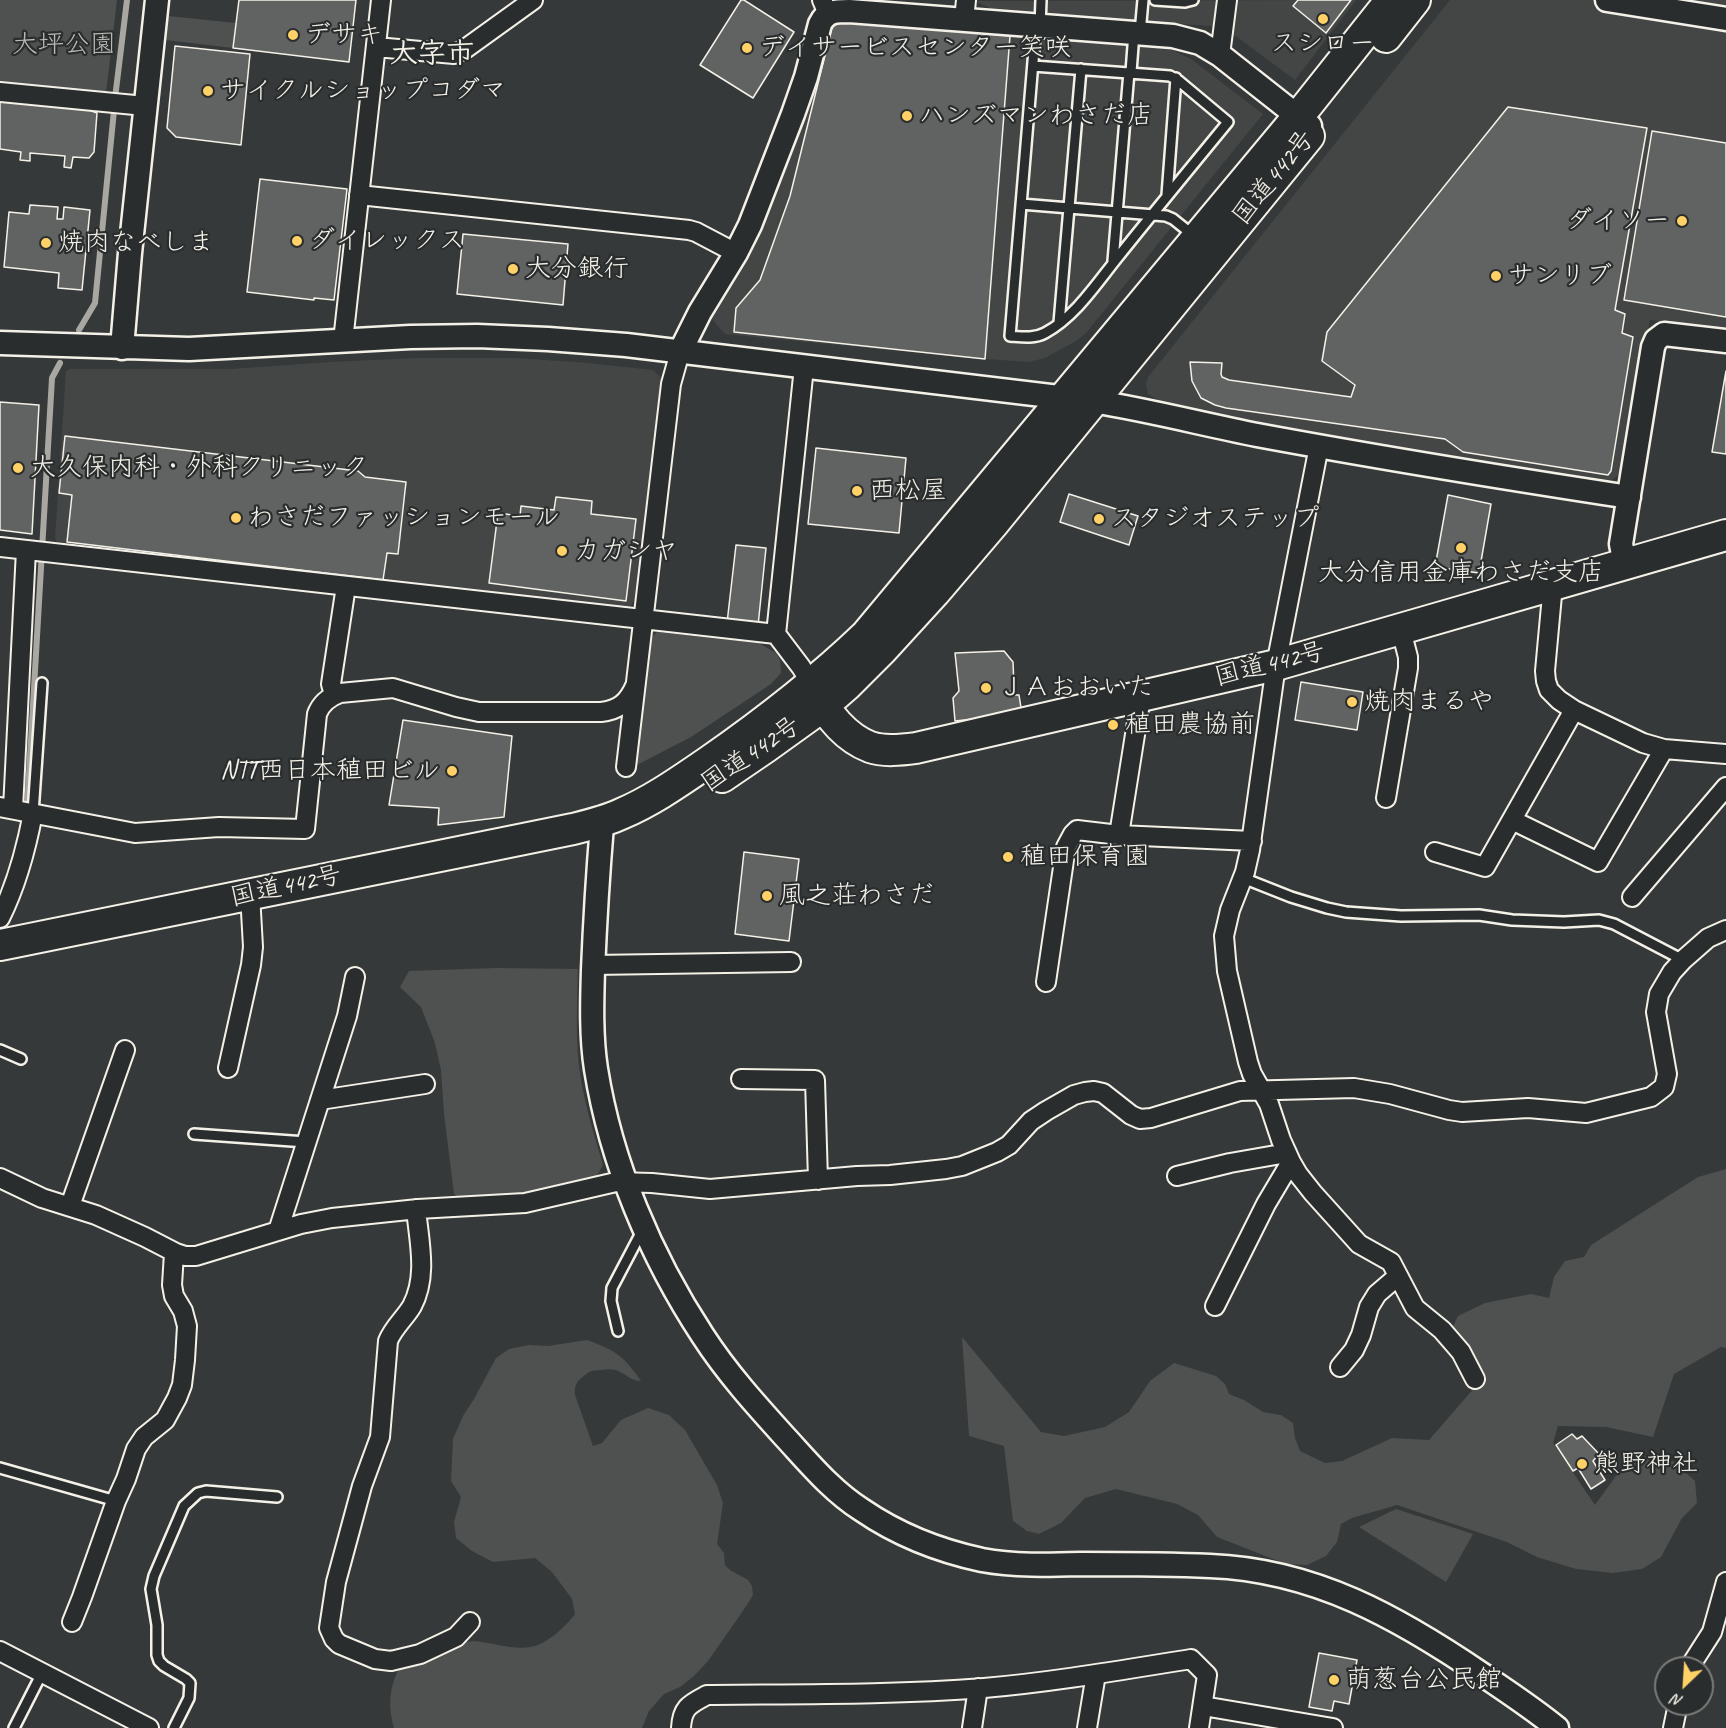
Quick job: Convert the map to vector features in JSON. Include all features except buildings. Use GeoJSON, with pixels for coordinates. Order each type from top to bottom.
{"type":"FeatureCollection","features":[{"type":"Feature","properties":{"kind":"highway","name":"国道442号"},"geometry":{"type":"LineString","coordinates":[[0,945],[587,827],[622,814],[663,793],[740,740],[817,695],[866,635],[1078,399],[1306,123],[1391,0]]}},
{"type":"Feature","properties":{"kind":"highway","name":"国道442号"},"geometry":{"type":"LineString","coordinates":[[1078,399],[1197,238],[1306,123],[1415,0]]}},
{"type":"Feature","properties":{"kind":"highway","name":"国道442号"},"geometry":{"type":"LineString","coordinates":[[817,695],[837,723],[860,742],[871,748],[902,750],[1276,665],[1726,535]]}},
{"type":"Feature","properties":{"kind":"street"},"geometry":{"type":"LineString","coordinates":[[122,348],[136,105],[157,0]]}},
{"type":"Feature","properties":{"kind":"street"},"geometry":{"type":"LineString","coordinates":[[343,340],[381,0]]}},
{"type":"Feature","properties":{"kind":"street"},"geometry":{"type":"LineString","coordinates":[[376,47],[450,55],[457,53],[533,0]]}},
{"type":"Feature","properties":{"kind":"street"},"geometry":{"type":"LineString","coordinates":[[1220,55],[1227,0]]}},
{"type":"Feature","properties":{"kind":"street"},"geometry":{"type":"LineString","coordinates":[[1607,0],[1726,19]]}},
{"type":"Feature","properties":{"kind":"street"},"geometry":{"type":"LineString","coordinates":[[626,767],[671,384],[680,352],[750,225],[806,77],[820,24],[825,16],[825,7],[849,11],[965,10],[1038,26],[1137,33],[1192,40],[1220,55],[1306,123]]}},
{"type":"Feature","properties":{"kind":"street"},"geometry":{"type":"LineString","coordinates":[[0,92],[136,105]]}},
{"type":"Feature","properties":{"kind":"street"},"geometry":{"type":"LineString","coordinates":[[359,195],[689,230],[736,253]]}},
{"type":"Feature","properties":{"kind":"street"},"geometry":{"type":"LineString","coordinates":[[1625,564],[1621,544],[1656,340],[1664,334],[1726,341]]}},
{"type":"Feature","properties":{"kind":"street"},"geometry":{"type":"LineString","coordinates":[[0,344],[198,349],[445,336],[595,342],[1078,399],[1439,468],[1629,497]]}},
{"type":"Feature","properties":{"kind":"street"},"geometry":{"type":"LineString","coordinates":[[804,367],[776,634],[801,667],[817,695]]}},
{"type":"Feature","properties":{"kind":"street"},"geometry":{"type":"LineString","coordinates":[[1319,446],[1276,665],[1252,841],[1243,878],[1226,924],[1224,953],[1227,971],[1248,1062],[1269,1104],[1289,1158],[1313,1193],[1359,1244],[1391,1262],[1415,1308],[1442,1330],[1461,1352],[1475,1379]]}},
{"type":"Feature","properties":{"kind":"street"},"geometry":{"type":"LineString","coordinates":[[0,547],[776,634]]}},
{"type":"Feature","properties":{"kind":"street"},"geometry":{"type":"LineString","coordinates":[[26,550],[8,753],[7,808],[135,833],[219,827],[305,829],[317,714],[324,702],[334,695],[393,688],[456,707],[479,711],[601,712],[619,707],[629,698],[635,687]]}},
{"type":"Feature","properties":{"kind":"street"},"geometry":{"type":"LineString","coordinates":[[334,695],[331,684],[346,586]]}},
{"type":"Feature","properties":{"kind":"street"},"geometry":{"type":"LineString","coordinates":[[1551,586],[1545,671],[1550,690],[1559,700],[1574,710],[1643,743],[1664,749],[1726,754]]}},
{"type":"Feature","properties":{"kind":"street"},"geometry":{"type":"LineString","coordinates":[[1386,798],[1408,668],[1408,657],[1401,630]]}},
{"type":"Feature","properties":{"kind":"street"},"geometry":{"type":"LineString","coordinates":[[1119,835],[1141,697]]}},
{"type":"Feature","properties":{"kind":"street"},"geometry":{"type":"LineString","coordinates":[[1435,852],[1485,867],[1574,710]]}},
{"type":"Feature","properties":{"kind":"street"},"geometry":{"type":"LineString","coordinates":[[1512,820],[1598,862],[1664,749]]}},
{"type":"Feature","properties":{"kind":"street"},"geometry":{"type":"LineString","coordinates":[[1632,897],[1726,787]]}},
{"type":"Feature","properties":{"kind":"street"},"geometry":{"type":"LineString","coordinates":[[0,918],[19,874],[33,813]]}},
{"type":"Feature","properties":{"kind":"street"},"geometry":{"type":"LineString","coordinates":[[587,827],[593,964],[592,1030],[597,1073],[610,1133],[626,1182],[669,1280],[705,1339],[738,1384],[821,1476],[847,1500],[877,1520],[934,1546],[975,1558],[1031,1565],[1214,1566],[1268,1572],[1301,1581],[1359,1602],[1407,1626],[1447,1651],[1557,1728]]}},
{"type":"Feature","properties":{"kind":"street"},"geometry":{"type":"LineString","coordinates":[[1046,982],[1066,847],[1077,830],[1119,835],[1252,841]]}},
{"type":"Feature","properties":{"kind":"street"},"geometry":{"type":"LineString","coordinates":[[228,1068],[253,955],[250,894]]}},
{"type":"Feature","properties":{"kind":"street"},"geometry":{"type":"LineString","coordinates":[[0,1178],[42,1198],[96,1215],[131,1230],[174,1253],[185,1256],[202,1255],[278,1231],[332,1218],[416,1209],[525,1203],[604,1184],[626,1182],[710,1189],[908,1173],[962,1166],[1009,1145],[1031,1121],[1074,1095],[1094,1091],[1103,1093],[1131,1115],[1140,1119],[1151,1118],[1240,1091],[1354,1088],[1390,1094],[1462,1112],[1528,1108],[1586,1113],[1651,1097],[1664,1087],[1667,1074],[1657,1020],[1659,994],[1665,982],[1683,960],[1708,938],[1726,930]]}},
{"type":"Feature","properties":{"kind":"street"},"geometry":{"type":"LineString","coordinates":[[593,964],[791,962]]}},
{"type":"Feature","properties":{"kind":"street"},"geometry":{"type":"LineString","coordinates":[[278,1231],[347,1016],[354,978]]}},
{"type":"Feature","properties":{"kind":"street"},"geometry":{"type":"LineString","coordinates":[[70,1206],[125,1050]]}},
{"type":"Feature","properties":{"kind":"street"},"geometry":{"type":"LineString","coordinates":[[741,1079],[815,1080],[818,1180]]}},
{"type":"Feature","properties":{"kind":"street"},"geometry":{"type":"LineString","coordinates":[[320,1100],[425,1083]]}},
{"type":"Feature","properties":{"kind":"street"},"geometry":{"type":"LineString","coordinates":[[1177,1176],[1247,1159],[1289,1158]]}},
{"type":"Feature","properties":{"kind":"street"},"geometry":{"type":"LineString","coordinates":[[1215,1306],[1289,1158]]}},
{"type":"Feature","properties":{"kind":"street"},"geometry":{"type":"LineString","coordinates":[[416,1209],[422,1266],[420,1283],[411,1307],[388,1341],[380,1437],[362,1486],[339,1571],[329,1628],[339,1644],[375,1659],[391,1661],[420,1654],[456,1637],[470,1622]]}},
{"type":"Feature","properties":{"kind":"street"},"geometry":{"type":"LineString","coordinates":[[72,1622],[140,1442],[165,1420],[182,1385],[187,1326],[185,1316],[174,1296],[172,1285],[174,1253]]}},
{"type":"Feature","properties":{"kind":"street"},"geometry":{"type":"LineString","coordinates":[[1340,1367],[1354,1350],[1369,1307],[1377,1294],[1398,1276]]}},
{"type":"Feature","properties":{"kind":"street"},"geometry":{"type":"LineString","coordinates":[[1697,1656],[1712,1632],[1721,1625],[1726,1582]]}},
{"type":"Feature","properties":{"kind":"street"},"geometry":{"type":"LineString","coordinates":[[0,1651],[143,1727]]}},
{"type":"Feature","properties":{"kind":"street"},"geometry":{"type":"LineString","coordinates":[[681,1728],[688,1705],[707,1695],[859,1693],[978,1688],[1096,1674],[1191,1659],[1207,1675],[1199,1728]]}},
{"type":"Feature","properties":{"kind":"street"},"geometry":{"type":"LineString","coordinates":[[1087,1728],[1096,1674]]}},
{"type":"Feature","properties":{"kind":"street"},"geometry":{"type":"LineString","coordinates":[[972,1728],[978,1688]]}},
{"type":"Feature","properties":{"kind":"street"},"geometry":{"type":"LineString","coordinates":[[1203,1706],[1334,1728]]}},
{"type":"Feature","properties":{"kind":"lane"},"geometry":{"type":"LineString","coordinates":[[1034,66],[1170,76],[1176,78],[1228,122],[1083,299],[1059,323],[1031,338],[1010,336],[1021,204],[1034,66],[1041,0]]}},
{"type":"Feature","properties":{"kind":"lane"},"geometry":{"type":"LineString","coordinates":[[1113,262],[1130,72],[1143,0]]}},
{"type":"Feature","properties":{"kind":"lane"},"geometry":{"type":"LineString","coordinates":[[1155,0],[1185,2],[1193,0]]}},
{"type":"Feature","properties":{"kind":"lane"},"geometry":{"type":"LineString","coordinates":[[1059,323],[1081,69]]}},
{"type":"Feature","properties":{"kind":"lane"},"geometry":{"type":"LineString","coordinates":[[1167,195],[1176,78]]}},
{"type":"Feature","properties":{"kind":"lane"},"geometry":{"type":"LineString","coordinates":[[1021,204],[1166,216],[1197,238]]}},
{"type":"Feature","properties":{"kind":"lane"},"geometry":{"type":"LineString","coordinates":[[33,813],[42,683]]}},
{"type":"Feature","properties":{"kind":"lane"},"geometry":{"type":"LineString","coordinates":[[1243,878],[1291,897],[1346,912],[1401,916],[1479,915],[1512,920],[1564,922],[1607,921],[1683,960]]}},
{"type":"Feature","properties":{"kind":"lane"},"geometry":{"type":"LineString","coordinates":[[0,1050],[21,1059]]}},
{"type":"Feature","properties":{"kind":"lane"},"geometry":{"type":"LineString","coordinates":[[194,1134],[306,1142]]}},
{"type":"Feature","properties":{"kind":"lane"},"geometry":{"type":"LineString","coordinates":[[618,1331],[611,1301],[612,1288],[644,1227]]}},
{"type":"Feature","properties":{"kind":"lane"},"geometry":{"type":"LineString","coordinates":[[0,1468],[116,1501]]}},
{"type":"Feature","properties":{"kind":"lane"},"geometry":{"type":"LineString","coordinates":[[174,1728],[189,1698],[189,1683],[159,1661],[157,1625],[151,1589],[154,1576],[184,1506],[198,1493],[206,1491],[277,1497]]}},
{"type":"Feature","properties":{"kind":"lane"},"geometry":{"type":"LineString","coordinates":[[14,1728],[42,1673]]}},
{"type":"Feature","properties":{"kind":"shaded area"},"geometry":{"type":"Polygon","coordinates":[[[1356,0],[1295,80],[1237,37],[1210,26],[996,11],[975,1],[1356,0]]]}},
{"type":"Feature","properties":{"kind":"shaded area"},"geometry":{"type":"Polygon","coordinates":[[[1450,0],[1726,0],[1726,329],[1650,320],[1621,474],[1606,483],[1306,438],[1165,404],[1148,394],[1146,384],[1148,377],[1450,0]]]}},
{"type":"Feature","properties":{"kind":"shaded area"},"geometry":{"type":"Polygon","coordinates":[[[834,19],[1172,50],[1191,59],[1263,114],[1086,333],[1045,358],[1029,362],[971,358],[725,334],[710,317],[735,280],[750,251],[790,151],[834,19]]]}},
{"type":"Feature","properties":{"kind":"shaded area"},"geometry":{"type":"Polygon","coordinates":[[[417,358],[516,358],[589,363],[653,370],[661,378],[635,599],[630,607],[625,609],[57,542],[55,538],[66,371],[70,369],[231,369],[417,358]]]}},
{"type":"Feature","properties":{"kind":"green space","name":"大坪公園"},"geometry":{"type":"Polygon","coordinates":[[[0,0],[117,0],[106,93],[0,83],[0,0]]]}},
{"type":"Feature","properties":{"kind":"green space"},"geometry":{"type":"Polygon","coordinates":[[[168,16],[236,23],[233,48],[165,40],[168,16]]]}},
{"type":"Feature","properties":{"kind":"green space"},"geometry":{"type":"Polygon","coordinates":[[[657,632],[759,643],[776,653],[780,660],[781,673],[771,684],[691,737],[633,767],[647,642],[657,632]]]}},
{"type":"Feature","properties":{"kind":"green space"},"geometry":{"type":"Polygon","coordinates":[[[496,968],[578,969],[579,1066],[585,1102],[603,1165],[596,1177],[533,1196],[460,1198],[454,1194],[441,1070],[435,1043],[421,1007],[400,987],[409,971],[496,968]]]}},
{"type":"Feature","properties":{"kind":"green space"},"geometry":{"type":"Polygon","coordinates":[[[1726,1169],[1726,1348],[1721,1347],[1674,1374],[1653,1437],[1606,1427],[1558,1426],[1553,1443],[1595,1505],[1623,1466],[1646,1456],[1674,1462],[1695,1481],[1697,1503],[1682,1518],[1661,1557],[1642,1569],[1613,1573],[1576,1569],[1537,1557],[1507,1542],[1397,1505],[1352,1518],[1341,1524],[1337,1542],[1326,1556],[1307,1565],[1286,1564],[1217,1537],[1198,1515],[1177,1504],[1116,1489],[1085,1498],[1061,1523],[1039,1534],[1027,1531],[1013,1521],[1004,1446],[969,1436],[962,1337],[1041,1432],[1064,1436],[1105,1427],[1129,1412],[1150,1381],[1174,1363],[1216,1376],[1225,1384],[1229,1394],[1263,1412],[1281,1415],[1293,1423],[1300,1451],[1325,1463],[1342,1461],[1392,1438],[1429,1440],[1482,1379],[1450,1333],[1458,1316],[1485,1303],[1531,1294],[1549,1298],[1554,1277],[1565,1261],[1584,1257],[1591,1245],[1698,1177],[1726,1169]]]}},
{"type":"Feature","properties":{"kind":"green space"},"geometry":{"type":"Polygon","coordinates":[[[587,1340],[618,1355],[641,1381],[609,1369],[592,1371],[578,1381],[575,1395],[593,1446],[602,1443],[621,1420],[648,1408],[669,1415],[685,1430],[717,1485],[723,1503],[717,1544],[724,1553],[725,1565],[748,1580],[752,1586],[753,1595],[708,1661],[680,1687],[664,1694],[649,1711],[642,1728],[394,1728],[390,1706],[391,1691],[398,1670],[412,1649],[429,1641],[454,1645],[474,1641],[514,1647],[535,1646],[557,1633],[575,1614],[572,1599],[552,1572],[535,1558],[493,1562],[472,1551],[456,1538],[454,1522],[461,1497],[451,1481],[453,1439],[463,1416],[496,1358],[509,1349],[529,1345],[548,1346],[587,1340]]]}},
{"type":"Feature","properties":{"kind":"green space"},"geometry":{"type":"Polygon","coordinates":[[[1396,1509],[1473,1534],[1446,1582],[1359,1527],[1396,1509]]]}},
{"type":"Feature","properties":{"kind":"waterway"},"geometry":{"type":"LineString","coordinates":[[79,330],[95,303],[127,0]]}},
{"type":"Feature","properties":{"kind":"waterway"},"geometry":{"type":"LineString","coordinates":[[27,809],[52,378],[60,363]]}},
{"type":"Feature","properties":{"kind":"place","name":"スシロー"},"geometry":{"type":"Point","coordinates":[1323,19]}},
{"type":"Feature","properties":{"kind":"place","name":"デサキ"},"geometry":{"type":"Point","coordinates":[293,35]}},
{"type":"Feature","properties":{"kind":"place","name":"デイサービスセンター笑咲"},"geometry":{"type":"Point","coordinates":[747,48]}},
{"type":"Feature","properties":{"kind":"place","name":"サイクルショップコダマ"},"geometry":{"type":"Point","coordinates":[208,91]}},
{"type":"Feature","properties":{"kind":"place","name":"ハンズマンわさだ店"},"geometry":{"type":"Point","coordinates":[907,116]}},
{"type":"Feature","properties":{"kind":"place","name":"ダイソー"},"geometry":{"type":"Point","coordinates":[1682,221]}},
{"type":"Feature","properties":{"kind":"place","name":"ダイレックス"},"geometry":{"type":"Point","coordinates":[297,241]}},
{"type":"Feature","properties":{"kind":"place","name":"焼肉なべしま"},"geometry":{"type":"Point","coordinates":[46,243]}},
{"type":"Feature","properties":{"kind":"place","name":"大分銀行"},"geometry":{"type":"Point","coordinates":[513,269]}},
{"type":"Feature","properties":{"kind":"place","name":"サンリブ"},"geometry":{"type":"Point","coordinates":[1496,276]}},
{"type":"Feature","properties":{"kind":"place","name":"大久保内科・外科クリニック"},"geometry":{"type":"Point","coordinates":[18,468]}},
{"type":"Feature","properties":{"kind":"place","name":"西松屋"},"geometry":{"type":"Point","coordinates":[857,491]}},
{"type":"Feature","properties":{"kind":"place","name":"わさだファッションモール"},"geometry":{"type":"Point","coordinates":[236,518]}},
{"type":"Feature","properties":{"kind":"place","name":"スタジオステップ"},"geometry":{"type":"Point","coordinates":[1099,519]}},
{"type":"Feature","properties":{"kind":"place","name":"大分信用金庫わさだ支店"},"geometry":{"type":"Point","coordinates":[1461,548]}},
{"type":"Feature","properties":{"kind":"place","name":"カガシヤ"},"geometry":{"type":"Point","coordinates":[562,551]}},
{"type":"Feature","properties":{"kind":"place","name":"ＪＡおおいた"},"geometry":{"type":"Point","coordinates":[986,688]}},
{"type":"Feature","properties":{"kind":"place","name":"焼肉まるや"},"geometry":{"type":"Point","coordinates":[1352,702]}},
{"type":"Feature","properties":{"kind":"place","name":"稙田農協前"},"geometry":{"type":"Point","coordinates":[1113,725]}},
{"type":"Feature","properties":{"kind":"place","name":"NTT西日本稙田ビル"},"geometry":{"type":"Point","coordinates":[452,771]}},
{"type":"Feature","properties":{"kind":"place","name":"稙田保育園"},"geometry":{"type":"Point","coordinates":[1008,857]}},
{"type":"Feature","properties":{"kind":"place","name":"風之荘わさだ"},"geometry":{"type":"Point","coordinates":[767,896]}},
{"type":"Feature","properties":{"kind":"place","name":"熊野神社"},"geometry":{"type":"Point","coordinates":[1582,1464]}},
{"type":"Feature","properties":{"kind":"place","name":"萌葱台公民館"},"geometry":{"type":"Point","coordinates":[1334,1680]}},
{"type":"Feature","properties":{"kind":"district","name":"大字市"},"geometry":{"type":"Point","coordinates":[432,55]}}]}
